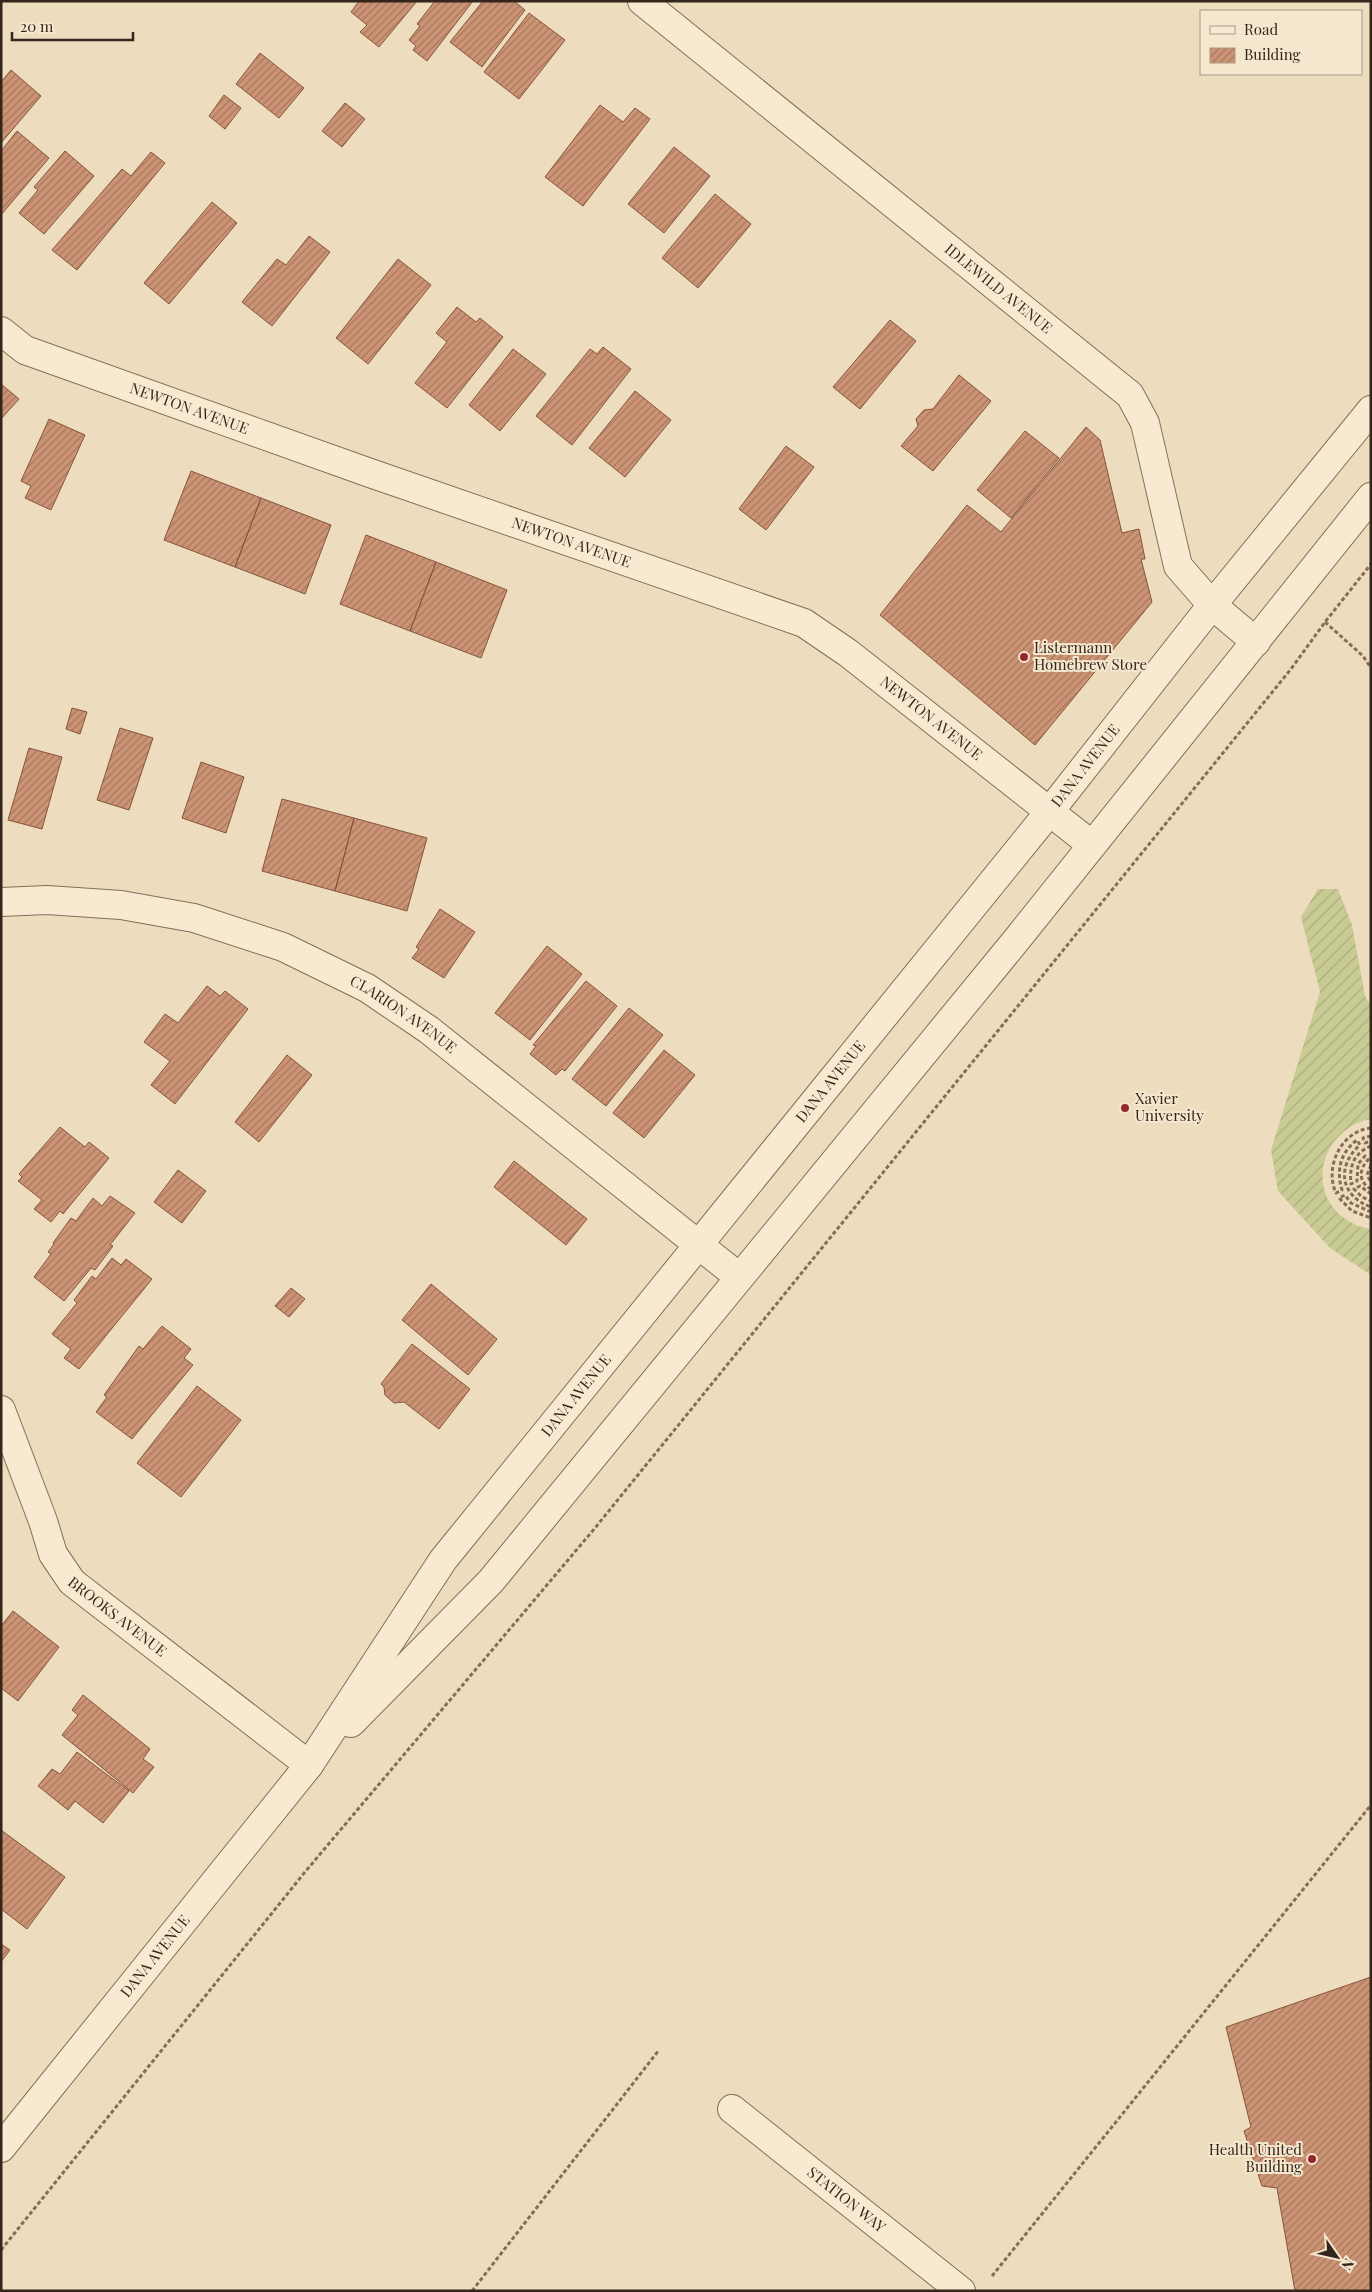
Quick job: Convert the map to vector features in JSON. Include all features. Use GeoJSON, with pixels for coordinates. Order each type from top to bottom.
{"type":"FeatureCollection","features":[{"type":"Feature","properties":{"kind":"street","name":"IDLEWILD AVENUE"},"geometry":{"type":"LineString","coordinates":[[642,1],[1130,395],[1145,423],[1178,566],[1212,605],[1256,642]]}},
{"type":"Feature","properties":{"kind":"street","name":"NEWTON AVENUE"},"geometry":{"type":"LineString","coordinates":[[1,332],[25,350],[34,354],[370,473],[804,623],[848,653],[1092,845]]}},
{"type":"Feature","properties":{"kind":"street","name":"DANA AVENUE"},"geometry":{"type":"LineString","coordinates":[[1,2148],[309,1765],[442,1560],[1050,811],[1212,605],[1371,410]]}},
{"type":"Feature","properties":{"kind":"street","name":"DANA AVENUE"},"geometry":{"type":"LineString","coordinates":[[309,1765],[491,1581],[1092,845],[1371,497]]}},
{"type":"Feature","properties":{"kind":"street","name":"CLARION AVENUE"},"geometry":{"type":"LineString","coordinates":[[1,902],[47,900],[121,905],[194,918],[283,947],[367,988],[429,1030],[739,1277]]}},
{"type":"Feature","properties":{"kind":"street","name":"BROOKS AVENUE"},"geometry":{"type":"LineString","coordinates":[[1,1410],[43,1521],[53,1554],[72,1582],[309,1765]]}},
{"type":"Feature","properties":{"kind":"street","name":"STATION WAY"},"geometry":{"type":"LineString","coordinates":[[732,2109],[961,2291]]}},
{"type":"Feature","properties":{"kind":"path"},"geometry":{"type":"LineString","coordinates":[[1,2250],[305,1872],[595,1528],[1291,669],[1371,564]]}},
{"type":"Feature","properties":{"kind":"path"},"geometry":{"type":"LineString","coordinates":[[1325,622],[1363,656],[1371,668]]}},
{"type":"Feature","properties":{"kind":"path"},"geometry":{"type":"LineString","coordinates":[[1371,1128],[1353,1135],[1342,1145],[1335,1158],[1332,1172],[1336,1192],[1342,1190],[1339,1180],[1339,1167],[1344,1154],[1357,1140],[1360,1145],[1350,1154],[1346,1164],[1345,1180],[1352,1195],[1360,1203],[1371,1207]]}},
{"type":"Feature","properties":{"kind":"path"},"geometry":{"type":"LineString","coordinates":[[1371,1136],[1363,1138],[1365,1143],[1371,1141]]}},
{"type":"Feature","properties":{"kind":"path"},"geometry":{"type":"LineString","coordinates":[[1371,1146],[1356,1155],[1350,1173],[1351,1184],[1357,1181],[1358,1164],[1365,1156],[1368,1160],[1362,1166],[1361,1177],[1363,1182],[1371,1189]]}},
{"type":"Feature","properties":{"kind":"path"},"geometry":{"type":"LineString","coordinates":[[1371,1165],[1367,1175],[1371,1182]]}},
{"type":"Feature","properties":{"kind":"path"},"geometry":{"type":"LineString","coordinates":[[1371,1194],[1360,1186],[1354,1189],[1362,1197],[1371,1201]]}},
{"type":"Feature","properties":{"kind":"path"},"geometry":{"type":"LineString","coordinates":[[1371,1212],[1351,1203],[1344,1195],[1339,1198],[1352,1211],[1371,1218]]}},
{"type":"Feature","properties":{"kind":"path"},"geometry":{"type":"LineString","coordinates":[[988,2280],[1371,1805]]}},
{"type":"Feature","properties":{"kind":"path"},"geometry":{"type":"LineString","coordinates":[[472,2291],[659,2050]]}},
{"type":"Feature","properties":{"kind":"green space"},"geometry":{"type":"Polygon","coordinates":[[[1318,889],[1338,889],[1352,925],[1365,996],[1371,1005],[1371,1119],[1353,1125],[1339,1136],[1329,1149],[1324,1165],[1323,1181],[1327,1197],[1337,1211],[1354,1224],[1371,1229],[1371,1275],[1330,1248],[1278,1191],[1271,1150],[1320,992],[1301,917],[1318,889]]]}},
{"type":"Feature","properties":{"kind":"building"},"geometry":{"type":"Polygon","coordinates":[[[359,1],[417,1],[379,47],[360,32],[367,25],[351,12],[359,1]]]}},
{"type":"Feature","properties":{"kind":"building"},"geometry":{"type":"Polygon","coordinates":[[[435,1],[473,1],[427,61],[413,50],[416,46],[409,40],[420,26],[417,24],[435,1]]]}},
{"type":"Feature","properties":{"kind":"building"},"geometry":{"type":"Polygon","coordinates":[[[483,1],[514,1],[525,10],[482,67],[450,42],[483,1]]]}},
{"type":"Feature","properties":{"kind":"building"},"geometry":{"type":"Polygon","coordinates":[[[529,13],[565,40],[519,99],[484,72],[529,13]]]}},
{"type":"Feature","properties":{"kind":"building"},"geometry":{"type":"Polygon","coordinates":[[[260,53],[304,88],[279,118],[236,84],[260,53]]]}},
{"type":"Feature","properties":{"kind":"building"},"geometry":{"type":"Polygon","coordinates":[[[11,70],[41,96],[1,143],[1,82],[11,70]]]}},
{"type":"Feature","properties":{"kind":"building"},"geometry":{"type":"Polygon","coordinates":[[[224,95],[241,108],[225,129],[209,116],[224,95]]]}},
{"type":"Feature","properties":{"kind":"building"},"geometry":{"type":"Polygon","coordinates":[[[345,103],[365,119],[342,147],[322,131],[345,103]]]}},
{"type":"Feature","properties":{"kind":"building"},"geometry":{"type":"Polygon","coordinates":[[[600,105],[623,122],[635,108],[650,119],[583,206],[545,177],[600,105]]]}},
{"type":"Feature","properties":{"kind":"building"},"geometry":{"type":"Polygon","coordinates":[[[17,131],[49,158],[1,215],[1,151],[17,131]]]}},
{"type":"Feature","properties":{"kind":"building"},"geometry":{"type":"Polygon","coordinates":[[[674,147],[710,176],[664,233],[628,204],[674,147]]]}},
{"type":"Feature","properties":{"kind":"building"},"geometry":{"type":"Polygon","coordinates":[[[65,151],[94,176],[44,234],[19,213],[38,190],[34,187],[65,151]]]}},
{"type":"Feature","properties":{"kind":"building"},"geometry":{"type":"Polygon","coordinates":[[[151,152],[165,163],[77,270],[52,250],[122,169],[131,176],[151,152]]]}},
{"type":"Feature","properties":{"kind":"building"},"geometry":{"type":"Polygon","coordinates":[[[715,194],[751,224],[698,288],[662,258],[715,194]]]}},
{"type":"Feature","properties":{"kind":"building"},"geometry":{"type":"Polygon","coordinates":[[[212,202],[237,223],[169,304],[144,283],[212,202]]]}},
{"type":"Feature","properties":{"kind":"building"},"geometry":{"type":"Polygon","coordinates":[[[309,236],[330,252],[272,326],[242,302],[277,259],[286,265],[309,236]]]}},
{"type":"Feature","properties":{"kind":"building"},"geometry":{"type":"Polygon","coordinates":[[[398,259],[431,285],[368,364],[336,338],[398,259]]]}},
{"type":"Feature","properties":{"kind":"building"},"geometry":{"type":"Polygon","coordinates":[[[457,307],[476,322],[480,318],[503,337],[447,408],[415,383],[447,342],[436,333],[457,307]]]}},
{"type":"Feature","properties":{"kind":"building"},"geometry":{"type":"Polygon","coordinates":[[[890,320],[916,341],[860,409],[833,387],[890,320]]]}},
{"type":"Feature","properties":{"kind":"building"},"geometry":{"type":"Polygon","coordinates":[[[603,347],[631,369],[572,445],[536,416],[590,349],[597,354],[603,347]]]}},
{"type":"Feature","properties":{"kind":"building"},"geometry":{"type":"Polygon","coordinates":[[[513,349],[546,374],[500,431],[469,405],[513,349]]]}},
{"type":"Feature","properties":{"kind":"building"},"geometry":{"type":"Polygon","coordinates":[[[959,375],[991,401],[933,471],[901,446],[918,426],[916,419],[924,410],[933,409],[959,375]]]}},
{"type":"Feature","properties":{"kind":"building"},"geometry":{"type":"Polygon","coordinates":[[[1,384],[19,399],[1,419],[1,384]]]}},
{"type":"Feature","properties":{"kind":"building"},"geometry":{"type":"Polygon","coordinates":[[[635,391],[671,420],[625,477],[589,448],[635,391]]]}},
{"type":"Feature","properties":{"kind":"building"},"geometry":{"type":"Polygon","coordinates":[[[49,419],[85,435],[51,510],[25,498],[31,486],[21,481],[49,419]]]}},
{"type":"Feature","properties":{"kind":"building"},"geometry":{"type":"Polygon","coordinates":[[[1086,427],[1100,440],[1122,533],[1139,529],[1145,559],[1141,559],[1152,602],[1035,745],[880,615],[967,505],[1001,532],[1086,427]]]}},
{"type":"Feature","properties":{"kind":"building"},"geometry":{"type":"Polygon","coordinates":[[[1025,431],[1059,458],[1011,518],[977,490],[1025,431]]]}},
{"type":"Feature","properties":{"kind":"building"},"geometry":{"type":"Polygon","coordinates":[[[786,446],[814,467],[766,530],[739,509],[786,446]]]}},
{"type":"Feature","properties":{"kind":"building"},"geometry":{"type":"Polygon","coordinates":[[[191,471],[261,498],[235,567],[164,540],[191,471]]]}},
{"type":"Feature","properties":{"kind":"building"},"geometry":{"type":"Polygon","coordinates":[[[261,498],[331,525],[305,594],[235,567],[261,498]]]}},
{"type":"Feature","properties":{"kind":"building"},"geometry":{"type":"Polygon","coordinates":[[[366,535],[436,562],[410,631],[340,604],[366,535]]]}},
{"type":"Feature","properties":{"kind":"building"},"geometry":{"type":"Polygon","coordinates":[[[436,562],[507,590],[481,658],[410,631],[436,562]]]}},
{"type":"Feature","properties":{"kind":"building"},"geometry":{"type":"Polygon","coordinates":[[[72,708],[87,712],[80,734],[66,729],[72,708]]]}},
{"type":"Feature","properties":{"kind":"building"},"geometry":{"type":"Polygon","coordinates":[[[120,728],[153,738],[129,810],[97,800],[120,728]]]}},
{"type":"Feature","properties":{"kind":"building"},"geometry":{"type":"Polygon","coordinates":[[[29,748],[62,757],[42,829],[8,820],[29,748]]]}},
{"type":"Feature","properties":{"kind":"building"},"geometry":{"type":"Polygon","coordinates":[[[201,762],[244,777],[226,833],[182,818],[201,762]]]}},
{"type":"Feature","properties":{"kind":"building"},"geometry":{"type":"Polygon","coordinates":[[[282,799],[354,818],[335,891],[262,871],[282,799]]]}},
{"type":"Feature","properties":{"kind":"building"},"geometry":{"type":"Polygon","coordinates":[[[354,818],[427,838],[407,911],[335,891],[354,818]]]}},
{"type":"Feature","properties":{"kind":"building"},"geometry":{"type":"Polygon","coordinates":[[[440,909],[475,932],[444,978],[412,958],[419,949],[416,947],[440,909]]]}},
{"type":"Feature","properties":{"kind":"building"},"geometry":{"type":"Polygon","coordinates":[[[547,946],[582,974],[530,1040],[495,1013],[547,946]]]}},
{"type":"Feature","properties":{"kind":"building"},"geometry":{"type":"Polygon","coordinates":[[[586,981],[617,1006],[565,1071],[562,1069],[556,1075],[530,1054],[536,1046],[533,1045],[586,981]]]}},
{"type":"Feature","properties":{"kind":"building"},"geometry":{"type":"Polygon","coordinates":[[[207,986],[220,996],[225,991],[248,1009],[175,1104],[151,1085],[170,1061],[144,1042],[165,1014],[178,1023],[207,986]]]}},
{"type":"Feature","properties":{"kind":"building"},"geometry":{"type":"Polygon","coordinates":[[[629,1008],[663,1035],[606,1106],[572,1079],[629,1008]]]}},
{"type":"Feature","properties":{"kind":"building"},"geometry":{"type":"Polygon","coordinates":[[[664,1050],[695,1075],[644,1138],[613,1113],[664,1050]]]}},
{"type":"Feature","properties":{"kind":"building"},"geometry":{"type":"Polygon","coordinates":[[[287,1055],[312,1075],[259,1142],[235,1122],[287,1055]]]}},
{"type":"Feature","properties":{"kind":"building"},"geometry":{"type":"Polygon","coordinates":[[[60,1127],[85,1147],[89,1142],[109,1158],[63,1214],[60,1211],[51,1222],[34,1209],[42,1200],[18,1181],[22,1177],[19,1174],[60,1127]]]}},
{"type":"Feature","properties":{"kind":"building"},"geometry":{"type":"Polygon","coordinates":[[[514,1161],[587,1219],[566,1245],[494,1187],[514,1161]]]}},
{"type":"Feature","properties":{"kind":"building"},"geometry":{"type":"Polygon","coordinates":[[[178,1170],[206,1191],[182,1223],[154,1202],[178,1170]]]}},
{"type":"Feature","properties":{"kind":"building"},"geometry":{"type":"Polygon","coordinates":[[[110,1196],[135,1213],[110,1245],[113,1246],[95,1270],[91,1268],[64,1301],[34,1277],[51,1254],[48,1252],[53,1243],[71,1218],[76,1221],[93,1198],[102,1206],[110,1196]]]}},
{"type":"Feature","properties":{"kind":"building"},"geometry":{"type":"Polygon","coordinates":[[[112,1258],[121,1265],[126,1259],[152,1279],[79,1369],[64,1358],[71,1349],[52,1334],[77,1303],[74,1300],[92,1276],[96,1279],[112,1258]]]}},
{"type":"Feature","properties":{"kind":"building"},"geometry":{"type":"Polygon","coordinates":[[[431,1284],[497,1339],[468,1375],[402,1320],[431,1284]]]}},
{"type":"Feature","properties":{"kind":"building"},"geometry":{"type":"Polygon","coordinates":[[[291,1288],[305,1299],[289,1317],[275,1306],[291,1288]]]}},
{"type":"Feature","properties":{"kind":"building"},"geometry":{"type":"Polygon","coordinates":[[[162,1326],[191,1349],[184,1358],[193,1365],[132,1439],[96,1412],[107,1397],[104,1395],[139,1346],[143,1349],[162,1326]]]}},
{"type":"Feature","properties":{"kind":"building"},"geometry":{"type":"Polygon","coordinates":[[[412,1344],[470,1389],[439,1429],[404,1402],[394,1403],[385,1395],[384,1387],[381,1384],[412,1344]]]}},
{"type":"Feature","properties":{"kind":"building"},"geometry":{"type":"Polygon","coordinates":[[[197,1386],[241,1420],[181,1497],[137,1463],[197,1386]]]}},
{"type":"Feature","properties":{"kind":"building"},"geometry":{"type":"Polygon","coordinates":[[[13,1611],[59,1647],[18,1701],[1,1688],[1,1626],[13,1611]]]}},
{"type":"Feature","properties":{"kind":"building"},"geometry":{"type":"Polygon","coordinates":[[[83,1695],[150,1749],[143,1759],[154,1767],[133,1793],[62,1735],[78,1715],[72,1710],[83,1695]]]}},
{"type":"Feature","properties":{"kind":"building"},"geometry":{"type":"Polygon","coordinates":[[[77,1752],[129,1791],[103,1823],[75,1801],[68,1810],[38,1786],[52,1769],[60,1774],[77,1752]]]}},
{"type":"Feature","properties":{"kind":"building"},"geometry":{"type":"Polygon","coordinates":[[[1,1830],[65,1877],[27,1929],[1,1909],[1,1830]]]}},
{"type":"Feature","properties":{"kind":"building"},"geometry":{"type":"Polygon","coordinates":[[[1,1944],[10,1950],[1,1962],[1,1944]]]}},
{"type":"Feature","properties":{"kind":"building","name":"Health United Building"},"geometry":{"type":"Polygon","coordinates":[[[1371,1977],[1371,2291],[1295,2291],[1277,2188],[1262,2186],[1244,2131],[1251,2127],[1226,2027],[1371,1977]]]}},
{"type":"Feature","properties":{"kind":"place","name":"Listermann Homebrew Store"},"geometry":{"type":"Point","coordinates":[1024,657]}},
{"type":"Feature","properties":{"kind":"place","name":"Xavier University"},"geometry":{"type":"Point","coordinates":[1125,1108]}},
{"type":"Feature","properties":{"kind":"place","name":"Health United Building"},"geometry":{"type":"Point","coordinates":[1312,2159]}}]}
